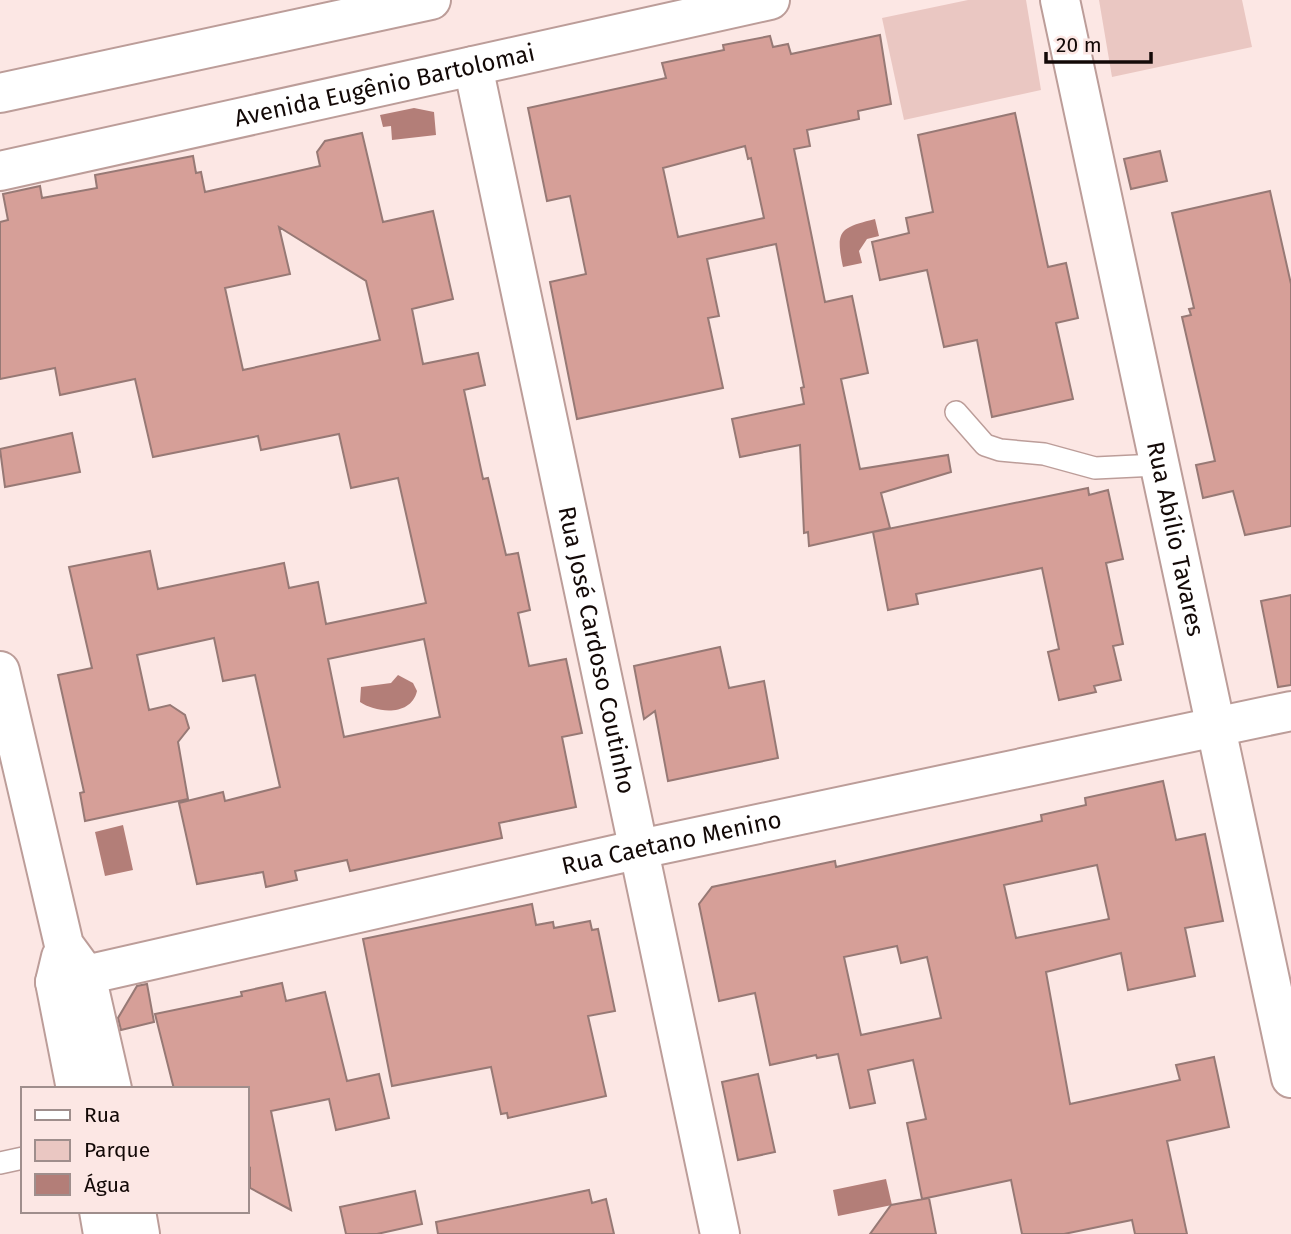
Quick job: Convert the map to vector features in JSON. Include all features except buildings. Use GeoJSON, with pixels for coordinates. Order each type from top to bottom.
{"type":"FeatureCollection","features":[{"type":"Feature","properties":{"kind":"street"},"geometry":{"type":"LineString","coordinates":[[0,93],[431,0]]}},
{"type":"Feature","properties":{"kind":"street","name":"Avenida Eugênio Bartolomai"},"geometry":{"type":"LineString","coordinates":[[0,171],[770,0]]}},
{"type":"Feature","properties":{"kind":"street","name":"Rua Abílio Tavares"},"geometry":{"type":"LineString","coordinates":[[1060,0],[1157,465],[1291,1078]]}},
{"type":"Feature","properties":{"kind":"street","name":"Rua José Cardoso Coutinho"},"geometry":{"type":"LineString","coordinates":[[473,66],[720,1234]]}},
{"type":"Feature","properties":{"kind":"street"},"geometry":{"type":"LineString","coordinates":[[0,671],[71,979],[111,1087]]}},
{"type":"Feature","properties":{"kind":"street","name":"Rua Caetano Menino"},"geometry":{"type":"LineString","coordinates":[[71,979],[640,849],[1291,711]]}},
{"type":"Feature","properties":{"kind":"street"},"geometry":{"type":"LineString","coordinates":[[71,979],[76,1087]]}},
{"type":"Feature","properties":{"kind":"street"},"geometry":{"type":"LineString","coordinates":[[99,1213],[103,1234]]}},
{"type":"Feature","properties":{"kind":"street"},"geometry":{"type":"LineString","coordinates":[[136,1213],[140,1234]]}},
{"type":"Feature","properties":{"kind":"lane"},"geometry":{"type":"LineString","coordinates":[[956,412],[985,445],[1000,450],[1044,454],[1096,468],[1157,465]]}},
{"type":"Feature","properties":{"kind":"lane"},"geometry":{"type":"LineString","coordinates":[[0,1163],[21,1158]]}},
{"type":"Feature","properties":{"kind":"green space"},"geometry":{"type":"Polygon","coordinates":[[[968,0],[1026,0],[1041,90],[904,120],[882,18],[968,0]]]}},
{"type":"Feature","properties":{"kind":"green space"},"geometry":{"type":"Polygon","coordinates":[[[1099,0],[1242,0],[1252,47],[1112,77],[1099,0]]]}},
{"type":"Feature","properties":{"kind":"water"},"geometry":{"type":"Polygon","coordinates":[[[414,108],[434,112],[436,135],[392,140],[391,126],[383,127],[380,115],[414,108]]]}},
{"type":"Feature","properties":{"kind":"water"},"geometry":{"type":"Polygon","coordinates":[[[875,219],[879,236],[867,239],[859,251],[862,263],[843,267],[840,238],[843,232],[854,225],[875,219]]]}},
{"type":"Feature","properties":{"kind":"water"},"geometry":{"type":"Polygon","coordinates":[[[398,675],[413,683],[417,691],[408,705],[401,709],[383,710],[360,702],[361,687],[391,683],[398,675]]]}},
{"type":"Feature","properties":{"kind":"water"},"geometry":{"type":"Polygon","coordinates":[[[123,825],[133,870],[105,876],[95,832],[123,825]]]}},
{"type":"Feature","properties":{"kind":"water"},"geometry":{"type":"Polygon","coordinates":[[[886,1179],[892,1205],[838,1216],[833,1190],[886,1179]]]}}]}
